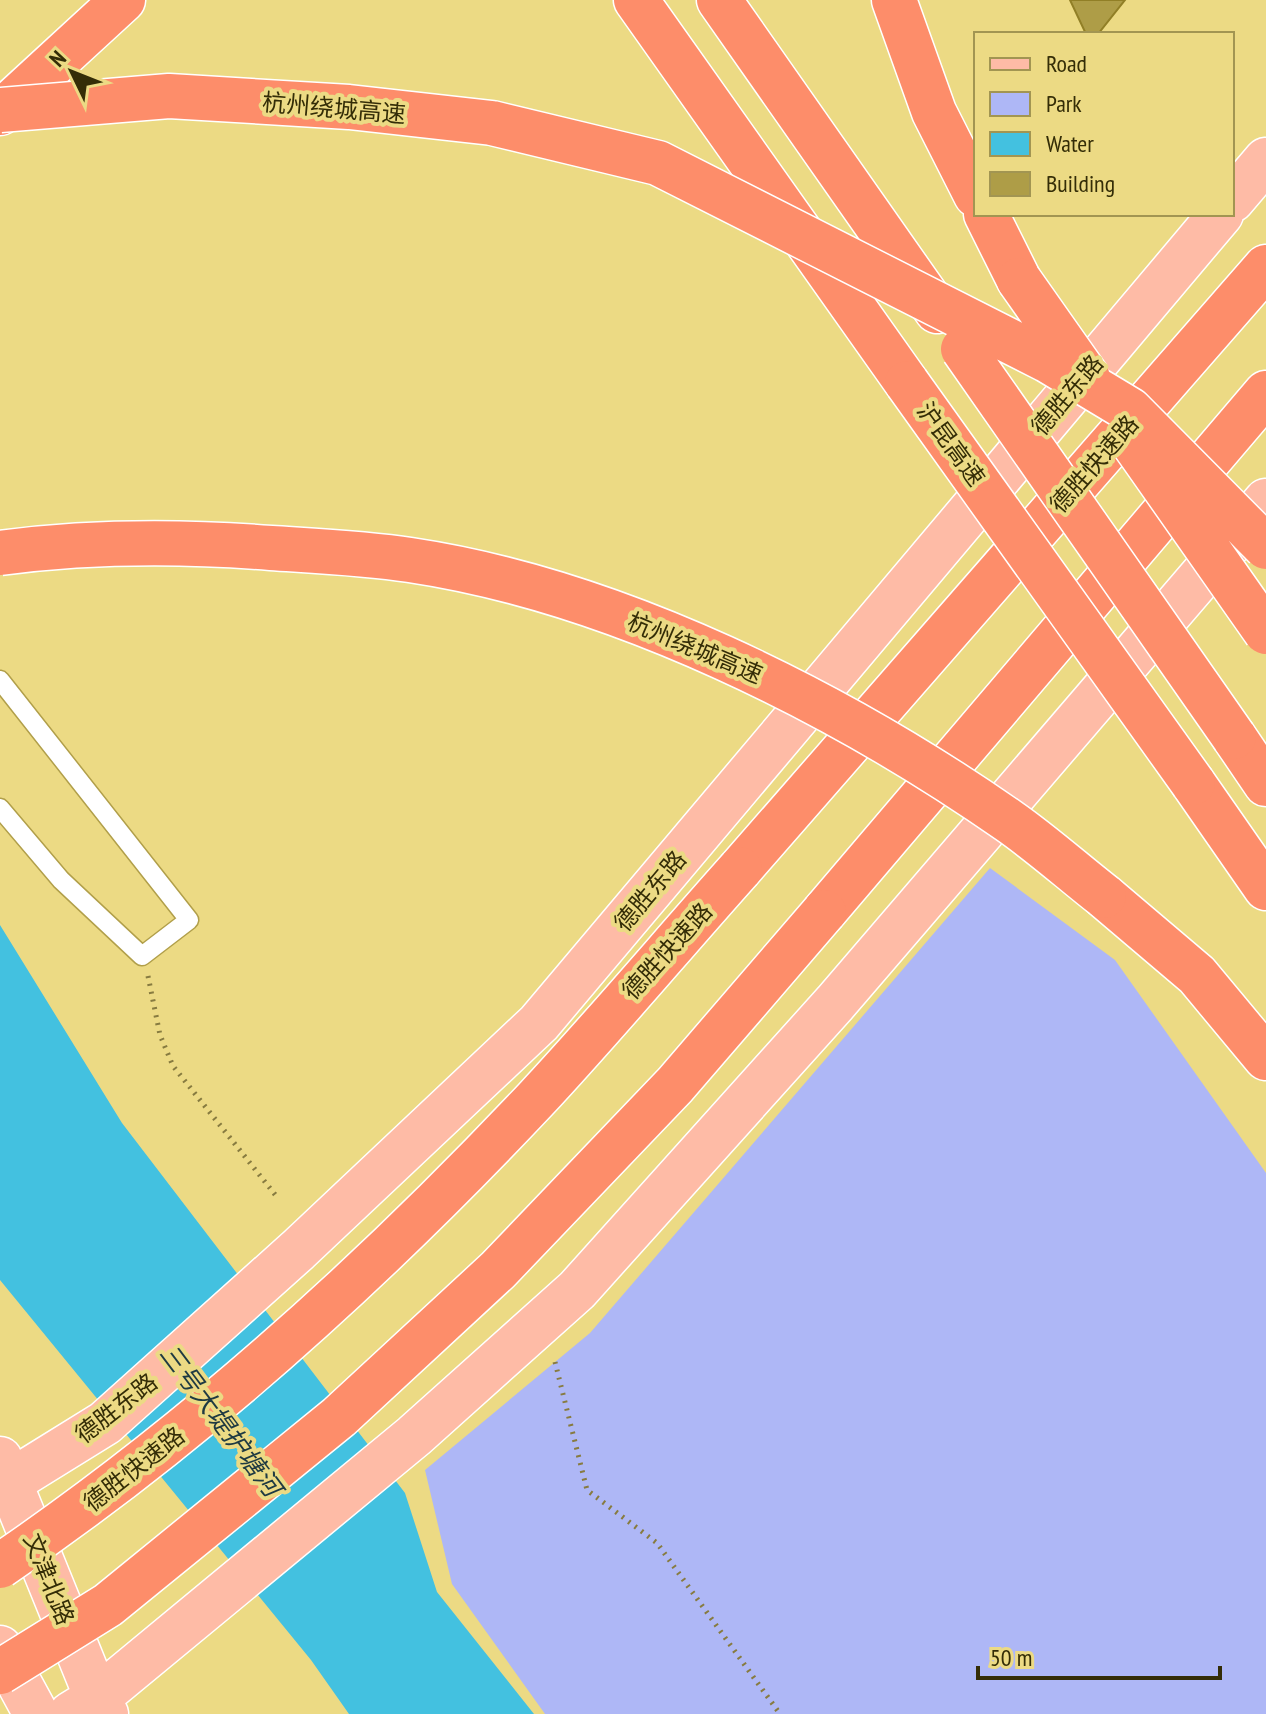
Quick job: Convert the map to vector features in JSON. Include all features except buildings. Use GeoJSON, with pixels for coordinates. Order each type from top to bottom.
{"type":"FeatureCollection","features":[{"type":"Feature","properties":{"kind":"highway"},"geometry":{"type":"LineString","coordinates":[[0,111],[123,0]]}},
{"type":"Feature","properties":{"kind":"highway","name":"沪昆高速"},"geometry":{"type":"LineString","coordinates":[[636,0],[1266,888]]}},
{"type":"Feature","properties":{"kind":"highway"},"geometry":{"type":"LineString","coordinates":[[719,0],[1266,784]]}},
{"type":"Feature","properties":{"kind":"highway"},"geometry":{"type":"LineString","coordinates":[[894,0],[934,112],[974,191]]}},
{"type":"Feature","properties":{"kind":"highway","name":"杭州绕城高速"},"geometry":{"type":"LineString","coordinates":[[0,111],[169,96],[349,107],[492,123],[658,163],[1047,360],[1130,410],[1266,547]]}},
{"type":"Feature","properties":{"kind":"highway"},"geometry":{"type":"LineString","coordinates":[[987,216],[1019,280],[1266,632]]}},
{"type":"Feature","properties":{"kind":"highway","name":"德胜快速路"},"geometry":{"type":"LineString","coordinates":[[0,1566],[177,1437],[353,1281],[536,1099],[1266,267]]}},
{"type":"Feature","properties":{"kind":"highway"},"geometry":{"type":"LineString","coordinates":[[0,1672],[108,1605],[339,1417],[498,1270],[664,1096],[1266,393]]}},
{"type":"Feature","properties":{"kind":"highway","name":"杭州绕城高速"},"geometry":{"type":"LineString","coordinates":[[0,553],[173,541],[410,560],[498,580],[603,610],[758,674],[886,743],[1010,822],[1197,975],[1266,1058]]}},
{"type":"Feature","properties":{"kind":"main road"},"geometry":{"type":"LineString","coordinates":[[1234,198],[1266,160]]}},
{"type":"Feature","properties":{"kind":"main road","name":"德胜东路"},"geometry":{"type":"LineString","coordinates":[[4,1476],[105,1423],[298,1250],[539,1023],[1219,216]]}},
{"type":"Feature","properties":{"kind":"main road"},"geometry":{"type":"LineString","coordinates":[[91,1709],[414,1436],[577,1290],[835,1003],[1266,501]]}},
{"type":"Feature","properties":{"kind":"main road","name":"文津北路"},"geometry":{"type":"LineString","coordinates":[[4,1476],[91,1709]]}},
{"type":"Feature","properties":{"kind":"main road"},"geometry":{"type":"LineString","coordinates":[[0,1648],[36,1714]]}},
{"type":"Feature","properties":{"kind":"lane"},"geometry":{"type":"LineString","coordinates":[[0,680],[189,920],[142,956],[61,880],[0,808]]}},
{"type":"Feature","properties":{"kind":"path"},"geometry":{"type":"LineString","coordinates":[[142,956],[155,1001],[160,1035],[173,1066],[277,1197]]}},
{"type":"Feature","properties":{"kind":"path"},"geometry":{"type":"LineString","coordinates":[[544,1320],[587,1490],[657,1543],[780,1714]]}},
{"type":"Feature","properties":{"kind":"green space"},"geometry":{"type":"Polygon","coordinates":[[[990,868],[1115,960],[1266,1173],[1266,1714],[545,1714],[452,1584],[425,1470],[590,1333],[990,868]]]}},
{"type":"Feature","properties":{"kind":"water","name":"三号大堤护塘河"},"geometry":{"type":"Polygon","coordinates":[[[0,925],[122,1123],[405,1493],[437,1592],[534,1714],[349,1714],[311,1660],[0,1280],[0,925]]]}}]}
